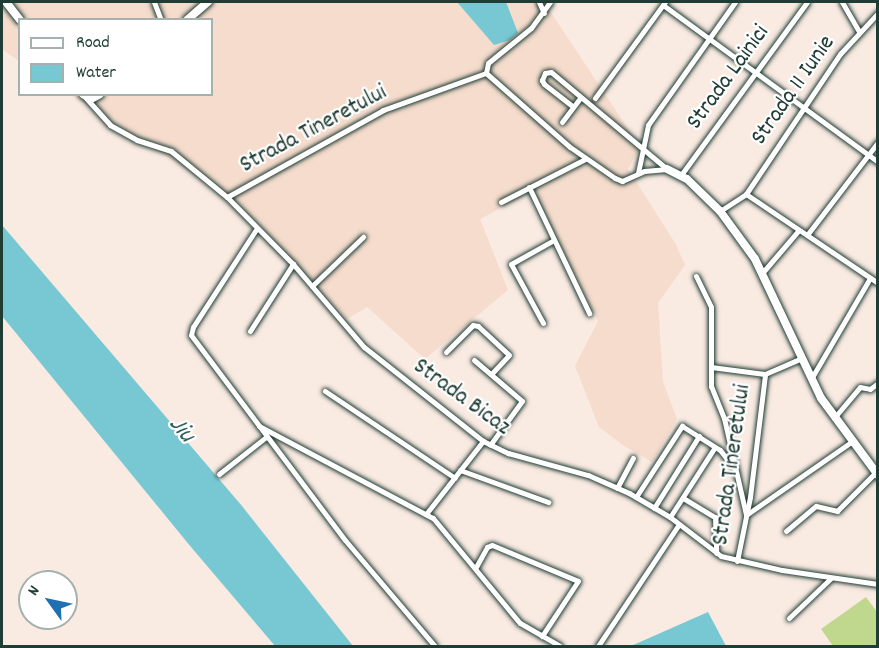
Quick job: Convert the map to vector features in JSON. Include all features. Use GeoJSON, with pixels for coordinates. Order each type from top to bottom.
{"type":"FeatureCollection","features":[{"type":"Feature","properties":{"kind":"street"},"geometry":{"type":"LineString","coordinates":[[6,2],[18,18]]}},
{"type":"Feature","properties":{"kind":"street"},"geometry":{"type":"LineString","coordinates":[[154,2],[160,18]]}},
{"type":"Feature","properties":{"kind":"street"},"geometry":{"type":"LineString","coordinates":[[189,18],[205,2]]}},
{"type":"Feature","properties":{"kind":"street"},"geometry":{"type":"LineString","coordinates":[[538,2],[544,13]]}},
{"type":"Feature","properties":{"kind":"street"},"geometry":{"type":"LineString","coordinates":[[638,173],[648,125],[735,2]]}},
{"type":"Feature","properties":{"kind":"street","name":"Strada Lainici"},"geometry":{"type":"LineString","coordinates":[[681,175],[807,2]]}},
{"type":"Feature","properties":{"kind":"street"},"geometry":{"type":"LineString","coordinates":[[842,2],[859,32]]}},
{"type":"Feature","properties":{"kind":"street"},"geometry":{"type":"LineString","coordinates":[[550,3],[531,28],[488,63],[486,73],[585,159],[620,180],[638,173],[667,169]]}},
{"type":"Feature","properties":{"kind":"street"},"geometry":{"type":"LineString","coordinates":[[595,98],[664,3],[803,109],[878,162]]}},
{"type":"Feature","properties":{"kind":"street","name":"Strada 11 Iunie"},"geometry":{"type":"LineString","coordinates":[[720,211],[746,194],[803,109],[859,32],[878,13]]}},
{"type":"Feature","properties":{"kind":"street"},"geometry":{"type":"LineString","coordinates":[[573,107],[544,84],[543,76],[551,72],[667,169],[681,175],[720,211],[763,272],[812,379],[834,418],[877,473],[837,511],[816,506],[786,531]]}},
{"type":"Feature","properties":{"kind":"street","name":"Strada Tineretului"},"geometry":{"type":"LineString","coordinates":[[227,197],[383,111],[486,73]]}},
{"type":"Feature","properties":{"kind":"street","name":"Strada Bicaz"},"geometry":{"type":"LineString","coordinates":[[85,96],[97,111],[122,132],[181,157],[227,197],[293,264],[372,354],[483,441],[508,453],[588,475],[636,497],[670,517],[716,553],[737,561],[878,585]]}},
{"type":"Feature","properties":{"kind":"street"},"geometry":{"type":"LineString","coordinates":[[97,111],[99,96]]}},
{"type":"Feature","properties":{"kind":"street"},"geometry":{"type":"LineString","coordinates":[[562,122],[581,97]]}},
{"type":"Feature","properties":{"kind":"street"},"geometry":{"type":"LineString","coordinates":[[807,235],[867,153],[878,142]]}},
{"type":"Feature","properties":{"kind":"street"},"geometry":{"type":"LineString","coordinates":[[501,202],[585,159]]}},
{"type":"Feature","properties":{"kind":"street"},"geometry":{"type":"LineString","coordinates":[[530,187],[589,313]]}},
{"type":"Feature","properties":{"kind":"street"},"geometry":{"type":"LineString","coordinates":[[746,194],[878,283]]}},
{"type":"Feature","properties":{"kind":"street"},"geometry":{"type":"LineString","coordinates":[[257,228],[191,335],[365,565],[435,646]]}},
{"type":"Feature","properties":{"kind":"street"},"geometry":{"type":"LineString","coordinates":[[763,272],[799,230]]}},
{"type":"Feature","properties":{"kind":"street"},"geometry":{"type":"LineString","coordinates":[[312,286],[363,237]]}},
{"type":"Feature","properties":{"kind":"street"},"geometry":{"type":"LineString","coordinates":[[543,322],[511,264],[554,240]]}},
{"type":"Feature","properties":{"kind":"street"},"geometry":{"type":"LineString","coordinates":[[250,331],[293,264]]}},
{"type":"Feature","properties":{"kind":"street"},"geometry":{"type":"LineString","coordinates":[[696,276],[711,307],[711,386],[724,418],[746,515],[851,442]]}},
{"type":"Feature","properties":{"kind":"street"},"geometry":{"type":"LineString","coordinates":[[812,379],[870,278]]}},
{"type":"Feature","properties":{"kind":"street"},"geometry":{"type":"LineString","coordinates":[[446,352],[473,325],[478,326],[508,355],[506,361],[491,374]]}},
{"type":"Feature","properties":{"kind":"street","name":"Strada Tineretului"},"geometry":{"type":"LineString","coordinates":[[711,367],[765,374],[802,358]]}},
{"type":"Feature","properties":{"kind":"street"},"geometry":{"type":"LineString","coordinates":[[474,360],[522,401],[490,445]]}},
{"type":"Feature","properties":{"kind":"street","name":"Strada Tineretului"},"geometry":{"type":"LineString","coordinates":[[737,561],[746,515],[765,374]]}},
{"type":"Feature","properties":{"kind":"street"},"geometry":{"type":"LineString","coordinates":[[834,418],[860,387],[870,389],[878,382]]}},
{"type":"Feature","properties":{"kind":"street"},"geometry":{"type":"LineString","coordinates":[[325,392],[454,478]]}},
{"type":"Feature","properties":{"kind":"street"},"geometry":{"type":"LineString","coordinates":[[258,426],[437,521],[520,623],[560,646]]}},
{"type":"Feature","properties":{"kind":"street"},"geometry":{"type":"LineString","coordinates":[[636,497],[680,428],[684,426],[716,447],[728,458],[738,474]]}},
{"type":"Feature","properties":{"kind":"street"},"geometry":{"type":"LineString","coordinates":[[654,508],[699,436]]}},
{"type":"Feature","properties":{"kind":"street"},"geometry":{"type":"LineString","coordinates":[[219,474],[266,437]]}},
{"type":"Feature","properties":{"kind":"street"},"geometry":{"type":"LineString","coordinates":[[426,514],[483,441]]}},
{"type":"Feature","properties":{"kind":"street"},"geometry":{"type":"LineString","coordinates":[[670,517],[716,447]]}},
{"type":"Feature","properties":{"kind":"street"},"geometry":{"type":"LineString","coordinates":[[616,488],[633,458]]}},
{"type":"Feature","properties":{"kind":"street"},"geometry":{"type":"LineString","coordinates":[[460,470],[548,502]]}},
{"type":"Feature","properties":{"kind":"street"},"geometry":{"type":"LineString","coordinates":[[683,498],[715,517],[716,553]]}},
{"type":"Feature","properties":{"kind":"street"},"geometry":{"type":"LineString","coordinates":[[598,646],[679,524]]}},
{"type":"Feature","properties":{"kind":"street"},"geometry":{"type":"LineString","coordinates":[[476,567],[487,547],[492,545],[578,581],[542,636]]}},
{"type":"Feature","properties":{"kind":"street"},"geometry":{"type":"LineString","coordinates":[[789,618],[831,578]]}},
{"type":"Feature","properties":{"kind":"shaded area"},"geometry":{"type":"Polygon","coordinates":[[[2,2],[544,2],[640,147],[628,169],[675,243],[685,265],[658,303],[663,382],[677,419],[652,462],[599,427],[575,366],[598,321],[534,191],[480,219],[508,290],[425,359],[367,307],[347,319],[240,204],[73,96],[213,96],[213,18],[18,18],[18,60],[2,49],[2,2]]]}},
{"type":"Feature","properties":{"kind":"green space"},"geometry":{"type":"Polygon","coordinates":[[[866,597],[877,612],[877,646],[833,646],[821,629],[866,597]]]}},
{"type":"Feature","properties":{"kind":"water"},"geometry":{"type":"Polygon","coordinates":[[[457,2],[506,2],[518,33],[510,40],[494,45],[457,2]]]}},
{"type":"Feature","properties":{"kind":"water"},"geometry":{"type":"Polygon","coordinates":[[[2,225],[242,506],[353,646],[275,646],[191,547],[2,316],[2,225]]]}},
{"type":"Feature","properties":{"kind":"water"},"geometry":{"type":"Polygon","coordinates":[[[708,612],[726,646],[631,646],[708,612]]]}},
{"type":"Feature","properties":{"kind":"water label","name":"Jiu"},"geometry":{"type":"Point","coordinates":[181,430]}}]}
